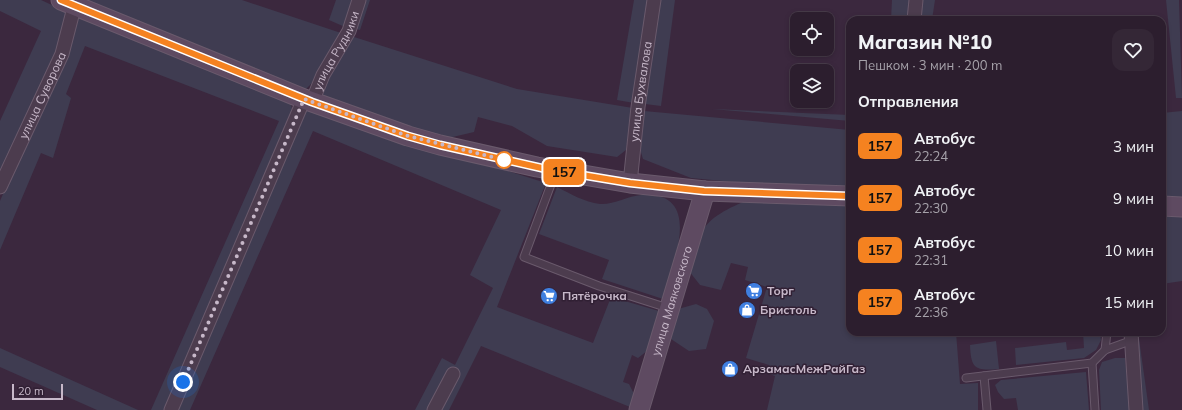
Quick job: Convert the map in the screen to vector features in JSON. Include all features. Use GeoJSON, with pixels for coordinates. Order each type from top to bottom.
{"type":"FeatureCollection","features":[{"type":"Feature","properties":{"kind":"main road"},"geometry":{"type":"LineString","coordinates":[[70,2],[308,100],[408,136],[440,145],[556,170],[630,183],[704,191],[846,196]]}},
{"type":"Feature","properties":{"kind":"main road","name":"улица Маяковского"},"geometry":{"type":"LineString","coordinates":[[639,410],[704,191]]}},
{"type":"Feature","properties":{"kind":"main road"},"geometry":{"type":"LineString","coordinates":[[1166,206],[1182,207]]}},
{"type":"Feature","properties":{"kind":"street","name":"улица Рудники"},"geometry":{"type":"LineString","coordinates":[[171,410],[308,100],[349,31],[359,0]]}},
{"type":"Feature","properties":{"kind":"street","name":"улица Бухвалова"},"geometry":{"type":"LineString","coordinates":[[630,183],[638,107],[654,0]]}},
{"type":"Feature","properties":{"kind":"street"},"geometry":{"type":"LineString","coordinates":[[914,16],[916,0]]}},
{"type":"Feature","properties":{"kind":"street","name":"улица Суворова"},"geometry":{"type":"LineString","coordinates":[[0,187],[62,54],[70,2]]}},
{"type":"Feature","properties":{"kind":"street"},"geometry":{"type":"LineString","coordinates":[[1130,337],[1136,410]]}},
{"type":"Feature","properties":{"kind":"street"},"geometry":{"type":"LineString","coordinates":[[434,410],[453,374]]}},
{"type":"Feature","properties":{"kind":"lane"},"geometry":{"type":"LineString","coordinates":[[556,170],[524,257],[600,286],[669,308]]}},
{"type":"Feature","properties":{"kind":"lane"},"geometry":{"type":"LineString","coordinates":[[1105,350],[1107,336]]}},
{"type":"Feature","properties":{"kind":"lane"},"geometry":{"type":"LineString","coordinates":[[966,378],[1092,363],[1105,350],[1130,337]]}},
{"type":"Feature","properties":{"kind":"lane"},"geometry":{"type":"LineString","coordinates":[[1092,363],[1095,410]]}},
{"type":"Feature","properties":{"kind":"lane"},"geometry":{"type":"LineString","coordinates":[[984,376],[987,410]]}},
{"type":"Feature","properties":{"kind":"shaded area"},"geometry":{"type":"Polygon","coordinates":[[[0,0],[41,0],[67,12],[57,54],[0,176],[0,121],[41,31],[0,11],[0,0]]]}},
{"type":"Feature","properties":{"kind":"shaded area"},"geometry":{"type":"Polygon","coordinates":[[[88,0],[242,0],[341,33],[312,83],[304,91],[88,4],[88,0]]]}},
{"type":"Feature","properties":{"kind":"shaded area"},"geometry":{"type":"Polygon","coordinates":[[[336,0],[353,0],[345,27],[329,20],[336,0]]]}},
{"type":"Feature","properties":{"kind":"shaded area"},"geometry":{"type":"Polygon","coordinates":[[[362,0],[370,0],[360,30],[353,28],[362,0]]]}},
{"type":"Feature","properties":{"kind":"shaded area"},"geometry":{"type":"Polygon","coordinates":[[[634,0],[649,0],[634,103],[617,100],[634,0]]]}},
{"type":"Feature","properties":{"kind":"shaded area"},"geometry":{"type":"Polygon","coordinates":[[[660,0],[675,0],[661,106],[645,104],[660,0]]]}},
{"type":"Feature","properties":{"kind":"shaded area"},"geometry":{"type":"Polygon","coordinates":[[[892,0],[910,0],[909,16],[891,16],[892,0]]]}},
{"type":"Feature","properties":{"kind":"shaded area"},"geometry":{"type":"Polygon","coordinates":[[[920,0],[935,0],[933,16],[918,16],[920,0]]]}},
{"type":"Feature","properties":{"kind":"shaded area"},"geometry":{"type":"Polygon","coordinates":[[[1166,0],[1179,0],[1182,98],[1176,98],[1166,0]]]}},
{"type":"Feature","properties":{"kind":"shaded area"},"geometry":{"type":"Polygon","coordinates":[[[79,17],[290,101],[293,112],[166,410],[151,410],[279,121],[85,46],[66,94],[71,98],[53,158],[41,153],[0,250],[0,201],[27,137],[66,56],[79,17]]]}},
{"type":"Feature","properties":{"kind":"shaded area"},"geometry":{"type":"Polygon","coordinates":[[[351,36],[517,89],[633,108],[626,150],[617,157],[547,146],[512,126],[478,117],[474,132],[444,139],[323,97],[324,85],[351,36]]]}},
{"type":"Feature","properties":{"kind":"shaded area"},"geometry":{"type":"Polygon","coordinates":[[[310,108],[546,183],[497,307],[593,343],[611,297],[659,311],[647,351],[638,358],[632,355],[623,382],[629,384],[634,394],[630,407],[481,346],[449,410],[415,410],[442,358],[455,365],[493,288],[470,275],[501,210],[313,131],[190,410],[174,410],[303,113],[310,108]]]}},
{"type":"Feature","properties":{"kind":"shaded area"},"geometry":{"type":"Polygon","coordinates":[[[712,109],[846,115],[846,121],[712,109]]]}},
{"type":"Feature","properties":{"kind":"shaded area"},"geometry":{"type":"Polygon","coordinates":[[[644,111],[846,130],[846,188],[755,184],[691,178],[643,159],[640,149],[644,111]]]}},
{"type":"Feature","properties":{"kind":"shaded area"},"geometry":{"type":"Polygon","coordinates":[[[1182,111],[1182,198],[1166,199],[1166,113],[1182,111]]]}},
{"type":"Feature","properties":{"kind":"shaded area"},"geometry":{"type":"Polygon","coordinates":[[[557,187],[583,200],[600,204],[641,195],[661,197],[673,205],[679,217],[680,233],[677,250],[663,299],[602,279],[609,260],[539,234],[557,187]]]}},
{"type":"Feature","properties":{"kind":"shaded area"},"geometry":{"type":"Polygon","coordinates":[[[748,200],[846,204],[846,336],[956,336],[960,384],[978,383],[978,410],[767,410],[775,376],[767,373],[769,365],[746,358],[767,287],[745,280],[748,267],[731,263],[721,290],[700,285],[689,271],[696,243],[708,223],[721,213],[748,200]]]}},
{"type":"Feature","properties":{"kind":"shaded area"},"geometry":{"type":"Polygon","coordinates":[[[1166,214],[1182,215],[1182,281],[1166,283],[1166,214]]]}},
{"type":"Feature","properties":{"kind":"shaded area"},"geometry":{"type":"Polygon","coordinates":[[[696,304],[707,309],[714,321],[706,349],[689,351],[671,339],[678,309],[696,304]]]}},
{"type":"Feature","properties":{"kind":"shaded area"},"geometry":{"type":"Polygon","coordinates":[[[1083,336],[1100,336],[1101,340],[1096,350],[1084,358],[1016,365],[1015,348],[1066,342],[1067,350],[1084,348],[1083,336]]]}},
{"type":"Feature","properties":{"kind":"shaded area"},"geometry":{"type":"Polygon","coordinates":[[[1136,336],[1139,336],[1149,410],[1143,410],[1136,336]]]}},
{"type":"Feature","properties":{"kind":"shaded area"},"geometry":{"type":"Polygon","coordinates":[[[996,341],[999,369],[980,369],[976,367],[973,364],[970,345],[996,341]]]}},
{"type":"Feature","properties":{"kind":"shaded area"},"geometry":{"type":"Polygon","coordinates":[[[0,348],[138,410],[97,410],[0,367],[0,348]]]}},
{"type":"Feature","properties":{"kind":"shaded area"},"geometry":{"type":"Polygon","coordinates":[[[1115,358],[1125,358],[1130,410],[1101,410],[1099,370],[1102,362],[1115,358]]]}},
{"type":"Feature","properties":{"kind":"shaded area"},"geometry":{"type":"Polygon","coordinates":[[[1086,372],[1089,410],[1018,410],[1016,398],[1004,399],[998,392],[995,385],[1001,380],[1086,372]]]}},
{"type":"Feature","properties":{"kind":"bus line","name":"157"},"geometry":{"type":"LineString","coordinates":[[61,0],[312,102],[408,136],[440,145],[546,169],[630,183],[704,191],[846,196]]}},
{"type":"Feature","properties":{"kind":"place","name":"Торг"},"geometry":{"type":"Point","coordinates":[754,291]}},
{"type":"Feature","properties":{"kind":"place","name":"Пятёрочка"},"geometry":{"type":"Point","coordinates":[549,296]}},
{"type":"Feature","properties":{"kind":"place","name":"Бристоль"},"geometry":{"type":"Point","coordinates":[747,310]}},
{"type":"Feature","properties":{"kind":"place","name":"АрзамасМежРайГаз"},"geometry":{"type":"Point","coordinates":[730,369]}},
{"type":"Feature","properties":{"kind":"route"},"geometry":{"type":"LineString","coordinates":[[183,382],[304,99],[408,136],[504,160]]}}]}
